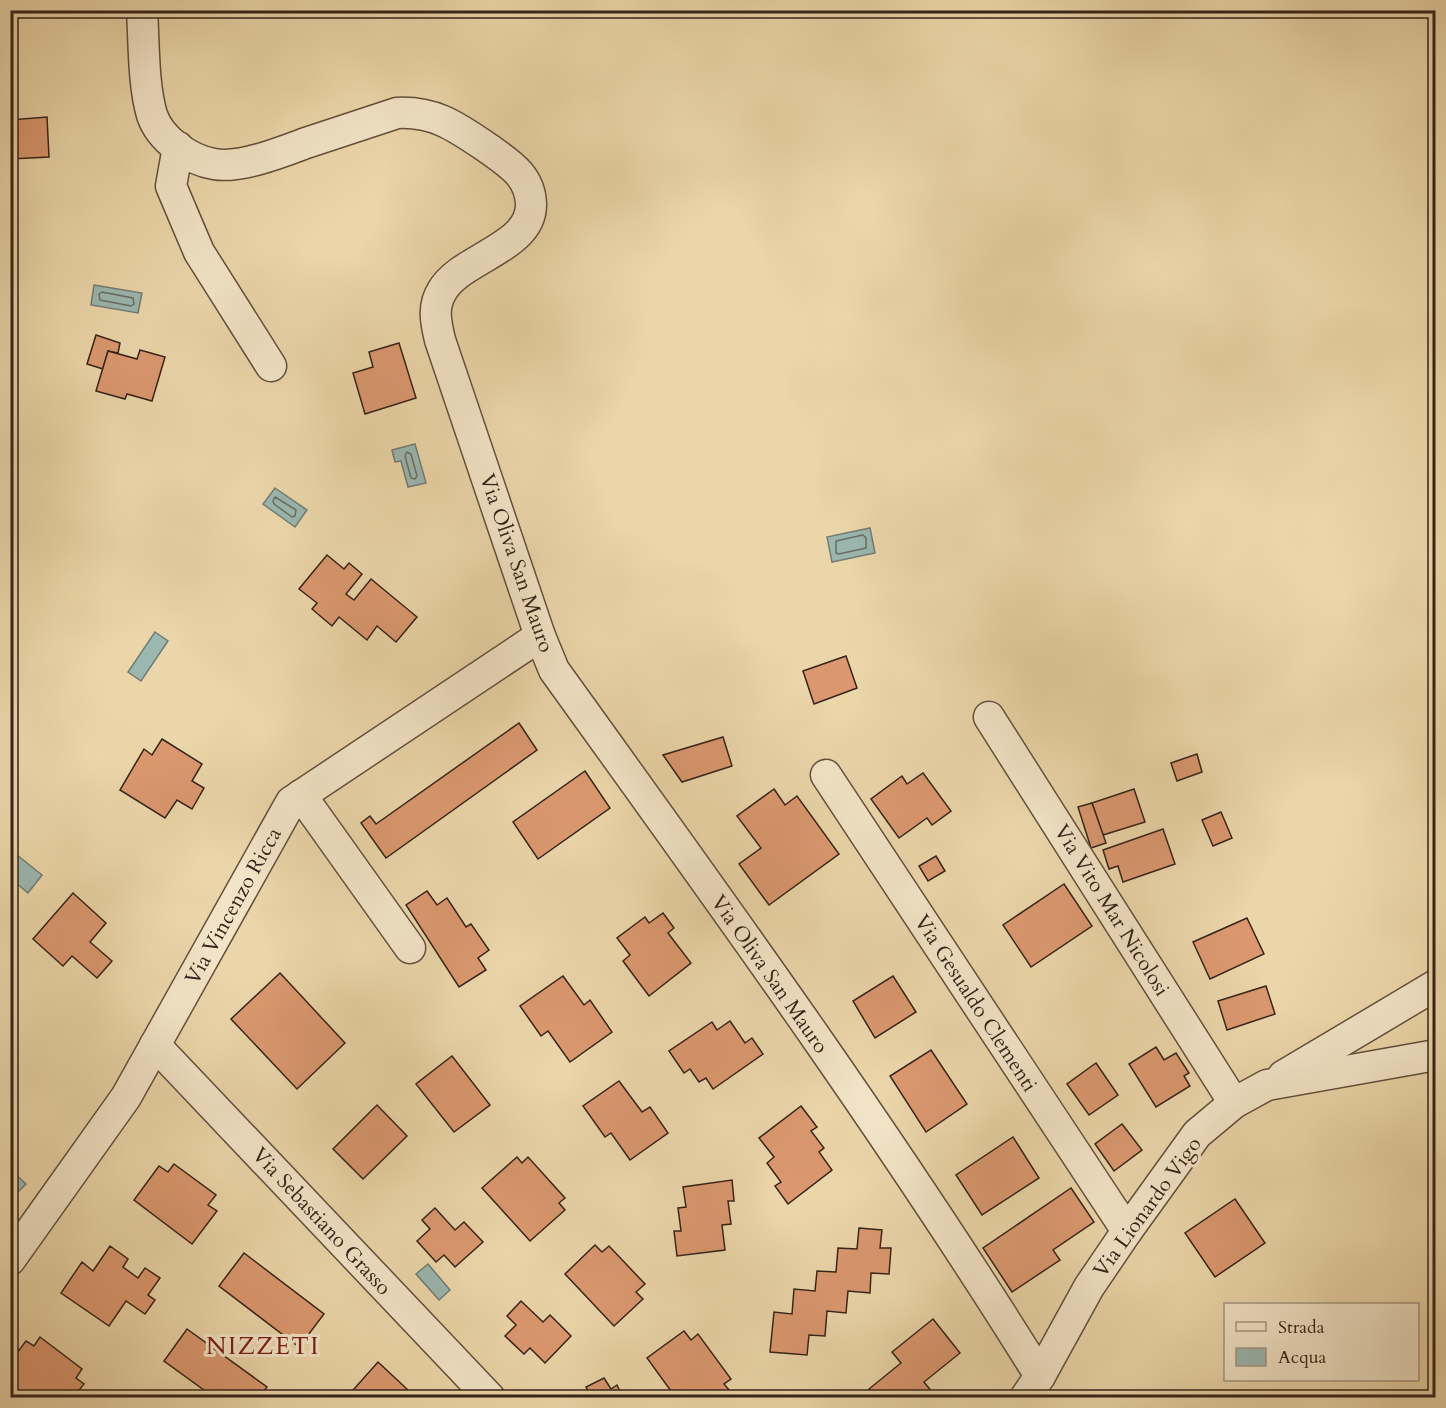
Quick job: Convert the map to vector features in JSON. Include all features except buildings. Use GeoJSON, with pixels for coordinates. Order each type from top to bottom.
{"type":"FeatureCollection","features":[{"type":"Feature","properties":{"kind":"street","name":"Via Oliva San Mauro"},"geometry":{"type":"LineString","coordinates":[[142,10],[146,78],[152,115],[161,133],[195,158],[214,165],[262,159],[397,113],[416,112],[435,117],[463,131],[516,167],[526,180],[531,202],[528,220],[518,234],[453,278],[442,289],[435,315],[440,340],[540,636],[554,670],[756,951],[981,1281],[1032,1387]]}},
{"type":"Feature","properties":{"kind":"street"},"geometry":{"type":"LineString","coordinates":[[178,147],[171,186],[194,241],[271,366]]}},
{"type":"Feature","properties":{"kind":"street","name":"Via Vincenzo Ricca"},"geometry":{"type":"LineString","coordinates":[[10,1260],[126,1097],[291,802],[540,636]]}},
{"type":"Feature","properties":{"kind":"street","name":"Via Vito Mar Nicolosi"},"geometry":{"type":"LineString","coordinates":[[989,717],[1234,1103]]}},
{"type":"Feature","properties":{"kind":"street","name":"Via Gesualdo Clementi"},"geometry":{"type":"LineString","coordinates":[[826,775],[1126,1231]]}},
{"type":"Feature","properties":{"kind":"street"},"geometry":{"type":"LineString","coordinates":[[302,795],[410,948]]}},
{"type":"Feature","properties":{"kind":"street"},"geometry":{"type":"LineString","coordinates":[[1267,1085],[1436,985]]}},
{"type":"Feature","properties":{"kind":"street","name":"Via Sebastiano Grasso"},"geometry":{"type":"LineString","coordinates":[[155,1045],[489,1398]]}},
{"type":"Feature","properties":{"kind":"street","name":"Via Lionardo Vigo"},"geometry":{"type":"LineString","coordinates":[[1032,1387],[1089,1287],[1126,1231],[1197,1134],[1234,1103],[1267,1085],[1436,1055]]}},
{"type":"Feature","properties":{"kind":"water"},"geometry":{"type":"Polygon","coordinates":[[[10,11],[34,11],[35,14],[11,20],[10,11]]]}},
{"type":"Feature","properties":{"kind":"water"},"geometry":{"type":"Polygon","coordinates":[[[94,285],[142,293],[138,313],[91,305],[94,285]]]}},
{"type":"Feature","properties":{"kind":"water"},"geometry":{"type":"Polygon","coordinates":[[[415,444],[426,483],[408,487],[401,461],[395,462],[392,450],[415,444]]]}},
{"type":"Feature","properties":{"kind":"water"},"geometry":{"type":"Polygon","coordinates":[[[275,488],[307,510],[295,527],[263,504],[275,488]]]}},
{"type":"Feature","properties":{"kind":"water"},"geometry":{"type":"Polygon","coordinates":[[[870,528],[875,553],[832,562],[827,537],[870,528]]]}},
{"type":"Feature","properties":{"kind":"water"},"geometry":{"type":"Polygon","coordinates":[[[155,632],[168,641],[141,681],[128,672],[155,632]]]}},
{"type":"Feature","properties":{"kind":"water"},"geometry":{"type":"Polygon","coordinates":[[[12,851],[42,875],[28,893],[11,879],[12,851]]]}},
{"type":"Feature","properties":{"kind":"water"},"geometry":{"type":"Polygon","coordinates":[[[11,1170],[26,1184],[14,1196],[11,1193],[11,1170]]]}},
{"type":"Feature","properties":{"kind":"water"},"geometry":{"type":"Polygon","coordinates":[[[428,1264],[450,1290],[439,1300],[416,1274],[428,1264]]]}},
{"type":"Feature","properties":{"kind":"district","name":"NIZZETI"},"geometry":{"type":"Point","coordinates":[263,1346]}}]}
